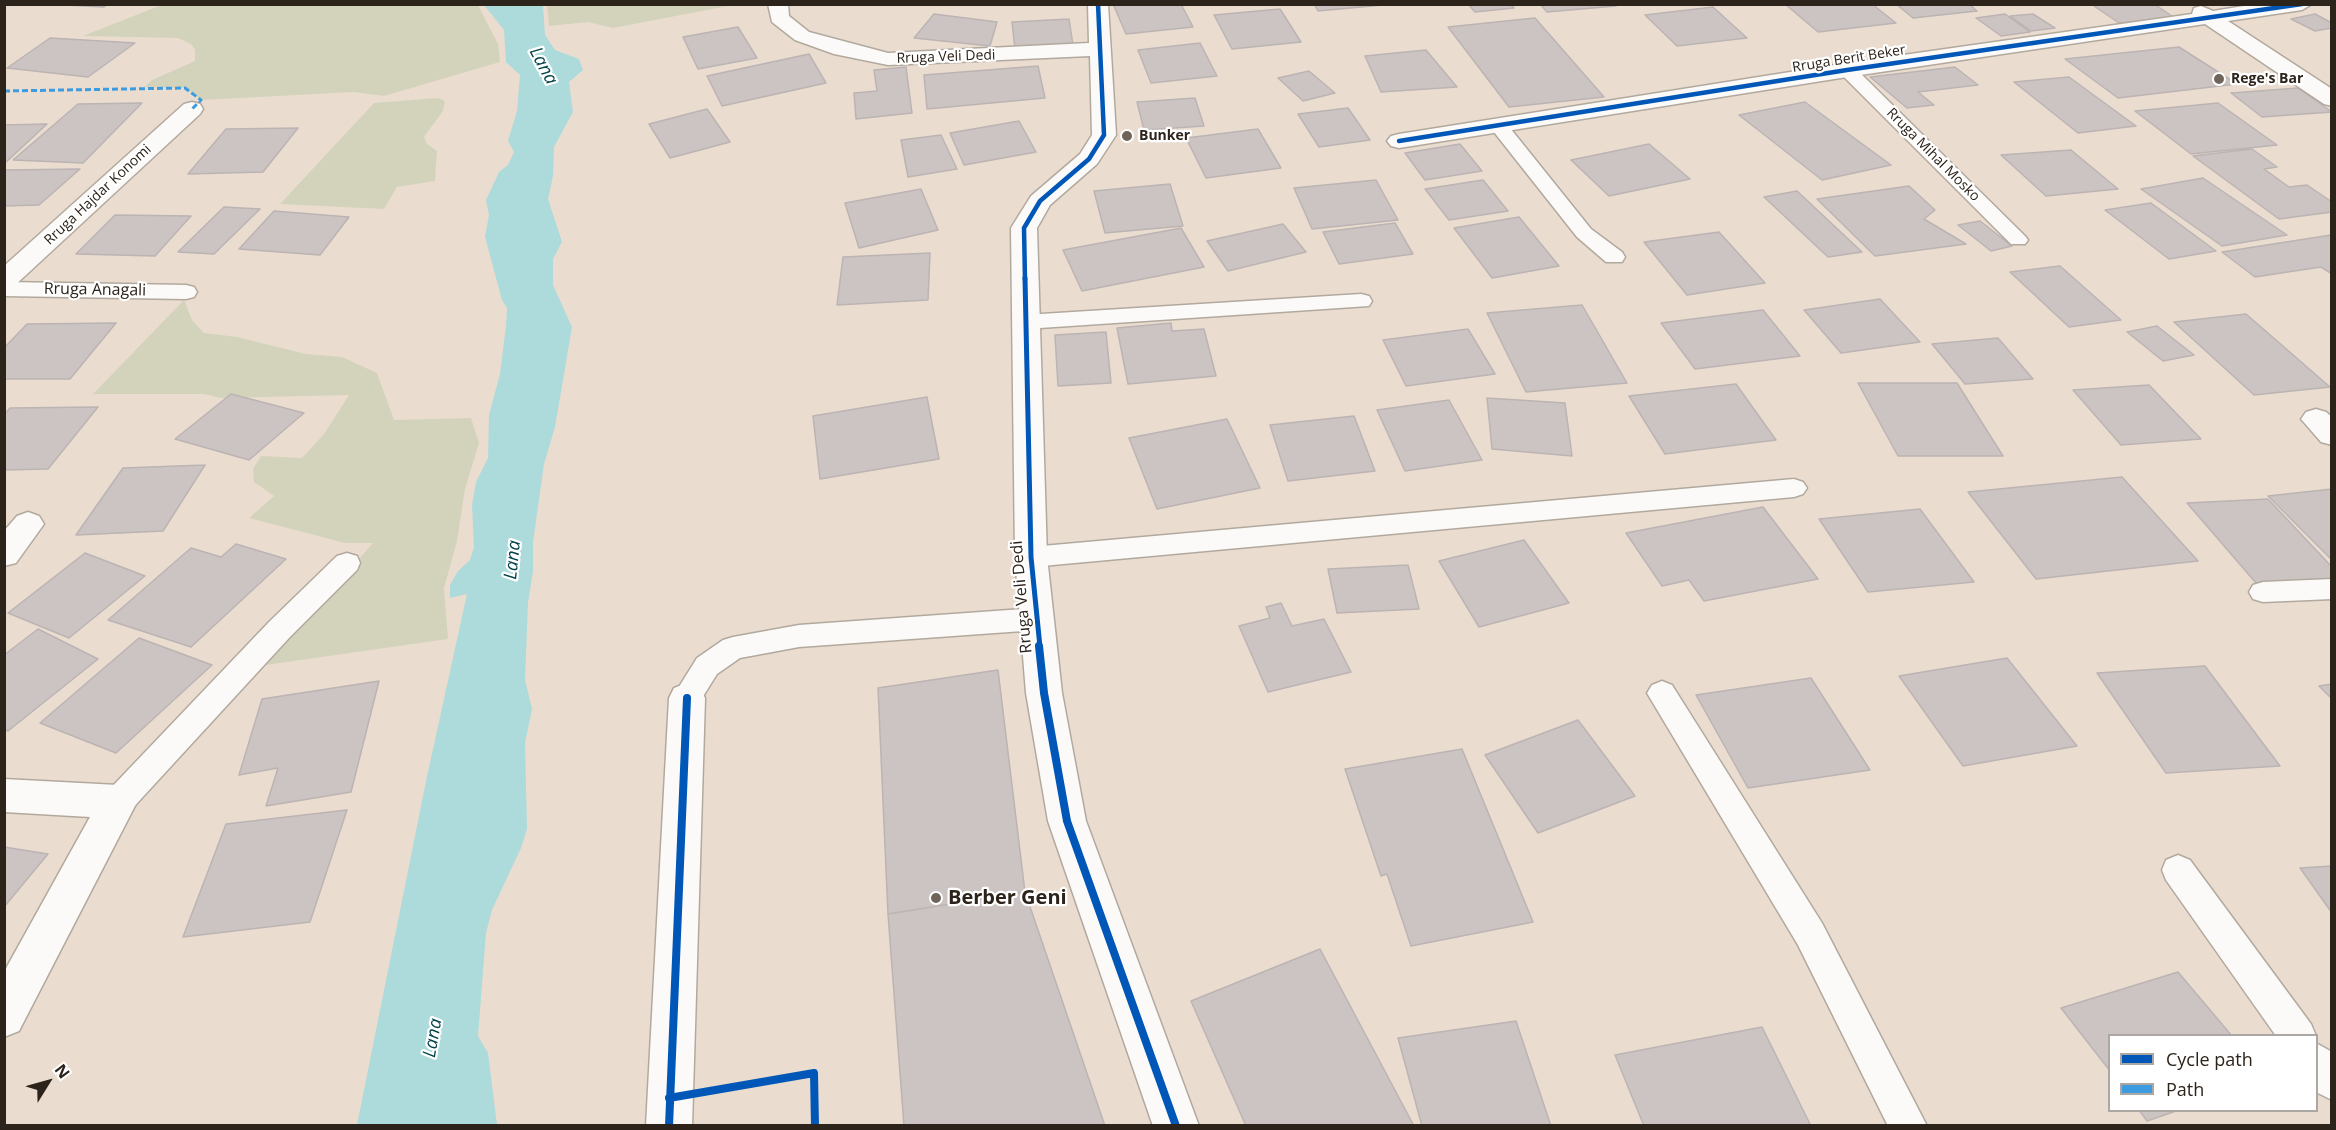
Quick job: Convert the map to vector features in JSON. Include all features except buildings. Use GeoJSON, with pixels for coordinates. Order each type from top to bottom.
{"type":"FeatureCollection","features":[{"type":"Feature","properties":{"kind":"street","name":"Rruga Veli Dedi"},"geometry":{"type":"LineString","coordinates":[[778,4],[779,18],[802,36],[842,49],[888,59],[1099,49]]}},
{"type":"Feature","properties":{"kind":"street","name":"Rruga Veli Dedi"},"geometry":{"type":"LineString","coordinates":[[1098,4],[1104,135],[1089,159],[1040,201],[1024,228],[1031,556],[1044,693],[1067,821],[1176,1125]]}},
{"type":"Feature","properties":{"kind":"street"},"geometry":{"type":"LineString","coordinates":[[2189,4],[2331,99]]}},
{"type":"Feature","properties":{"kind":"street","name":"Rruga Berit Beker"},"geometry":{"type":"LineString","coordinates":[[1400,141],[1847,70],[2302,4]]}},
{"type":"Feature","properties":{"kind":"street","name":"Rruga Hajdar Konomi"},"geometry":{"type":"LineString","coordinates":[[4,281],[192,109]]}},
{"type":"Feature","properties":{"kind":"street"},"geometry":{"type":"LineString","coordinates":[[4,554],[28,525]]}},
{"type":"Feature","properties":{"kind":"street"},"geometry":{"type":"LineString","coordinates":[[669,1125],[687,698]]}},
{"type":"Feature","properties":{"kind":"street"},"geometry":{"type":"LineString","coordinates":[[4,795],[118,802],[4,1016]]}},
{"type":"Feature","properties":{"kind":"lane","name":"Rruga Mihal Mosko"},"geometry":{"type":"LineString","coordinates":[[1847,70],[2018,240]]}},
{"type":"Feature","properties":{"kind":"lane"},"geometry":{"type":"LineString","coordinates":[[1499,127],[1584,233],[1614,257]]}},
{"type":"Feature","properties":{"kind":"lane","name":"Rruga Anagali"},"geometry":{"type":"LineString","coordinates":[[4,289],[186,292]]}},
{"type":"Feature","properties":{"kind":"lane"},"geometry":{"type":"LineString","coordinates":[[1025,322],[1361,301]]}},
{"type":"Feature","properties":{"kind":"lane"},"geometry":{"type":"LineString","coordinates":[[1031,556],[1794,488]]}},
{"type":"Feature","properties":{"kind":"lane"},"geometry":{"type":"LineString","coordinates":[[118,802],[279,630],[347,563]]}},
{"type":"Feature","properties":{"kind":"lane"},"geometry":{"type":"LineString","coordinates":[[2263,592],[2331,589]]}},
{"type":"Feature","properties":{"kind":"lane"},"geometry":{"type":"LineString","coordinates":[[687,698],[706,666],[734,648],[799,636],[1037,619]]}},
{"type":"Feature","properties":{"kind":"lane"},"geometry":{"type":"LineString","coordinates":[[1662,693],[1810,933],[1908,1125]]}},
{"type":"Feature","properties":{"kind":"lane"},"geometry":{"type":"LineString","coordinates":[[2178,870],[2297,1034]]}},
{"type":"Feature","properties":{"kind":"lane"},"geometry":{"type":"LineString","coordinates":[[2318,1064],[2331,1082]]}},
{"type":"Feature","properties":{"kind":"green space"},"geometry":{"type":"Polygon","coordinates":[[[164,4],[478,5],[498,44],[500,62],[384,96],[354,92],[201,100],[185,88],[144,87],[152,80],[195,61],[195,50],[191,44],[178,38],[83,36],[164,4]]]}},
{"type":"Feature","properties":{"kind":"green space"},"geometry":{"type":"Polygon","coordinates":[[[547,5],[733,5],[613,28],[588,22],[549,26],[547,5]]]}},
{"type":"Feature","properties":{"kind":"green space"},"geometry":{"type":"Polygon","coordinates":[[[438,98],[445,101],[443,111],[424,137],[427,144],[437,151],[435,181],[397,187],[384,209],[280,204],[374,103],[438,98]]]}},
{"type":"Feature","properties":{"kind":"green space"},"geometry":{"type":"Polygon","coordinates":[[[184,300],[192,320],[204,333],[237,337],[306,354],[342,357],[377,373],[394,420],[471,418],[479,443],[465,489],[457,541],[444,588],[448,639],[266,665],[373,543],[345,543],[249,518],[274,496],[254,482],[253,469],[261,456],[302,458],[324,434],[349,395],[221,398],[204,394],[93,394],[184,300]]]}},
{"type":"Feature","properties":{"kind":"water","name":"Lana"},"geometry":{"type":"Polygon","coordinates":[[[484,5],[543,5],[545,35],[555,50],[579,59],[583,70],[569,82],[573,112],[554,147],[553,176],[548,199],[562,242],[553,259],[553,285],[572,327],[555,427],[544,464],[533,542],[525,680],[532,709],[525,743],[527,829],[521,848],[492,910],[486,933],[478,1036],[488,1053],[497,1125],[357,1125],[426,781],[467,594],[450,598],[450,585],[458,571],[470,560],[474,547],[472,505],[476,482],[488,458],[489,415],[500,374],[506,326],[507,308],[502,300],[485,237],[489,215],[486,200],[499,172],[508,165],[514,152],[508,141],[517,111],[520,75],[506,62],[504,30],[484,5]]]}},
{"type":"Feature","properties":{"kind":"marked path"},"geometry":{"type":"LineString","coordinates":[[4,91],[185,88],[201,100],[192,109]]}},
{"type":"Feature","properties":{"kind":"cycle path"},"geometry":{"type":"LineString","coordinates":[[1098,4],[1104,135],[1089,159],[1040,201],[1024,228],[1031,557],[1044,693],[1067,821],[1176,1126]]}},
{"type":"Feature","properties":{"kind":"cycle path"},"geometry":{"type":"LineString","coordinates":[[1399,141],[1847,70],[2302,4]]}},
{"type":"Feature","properties":{"kind":"cycle path"},"geometry":{"type":"LineString","coordinates":[[669,1126],[687,698]]}},
{"type":"Feature","properties":{"kind":"cycle path"},"geometry":{"type":"LineString","coordinates":[[669,1098],[814,1073],[815,1126]]}},
{"type":"Feature","properties":{"kind":"place","name":"Rege's Bar"},"geometry":{"type":"Point","coordinates":[2219,79]}},
{"type":"Feature","properties":{"kind":"place","name":"Bunker"},"geometry":{"type":"Point","coordinates":[1127,136]}},
{"type":"Feature","properties":{"kind":"place","name":"Berber Geni"},"geometry":{"type":"Point","coordinates":[936,898]}}]}
